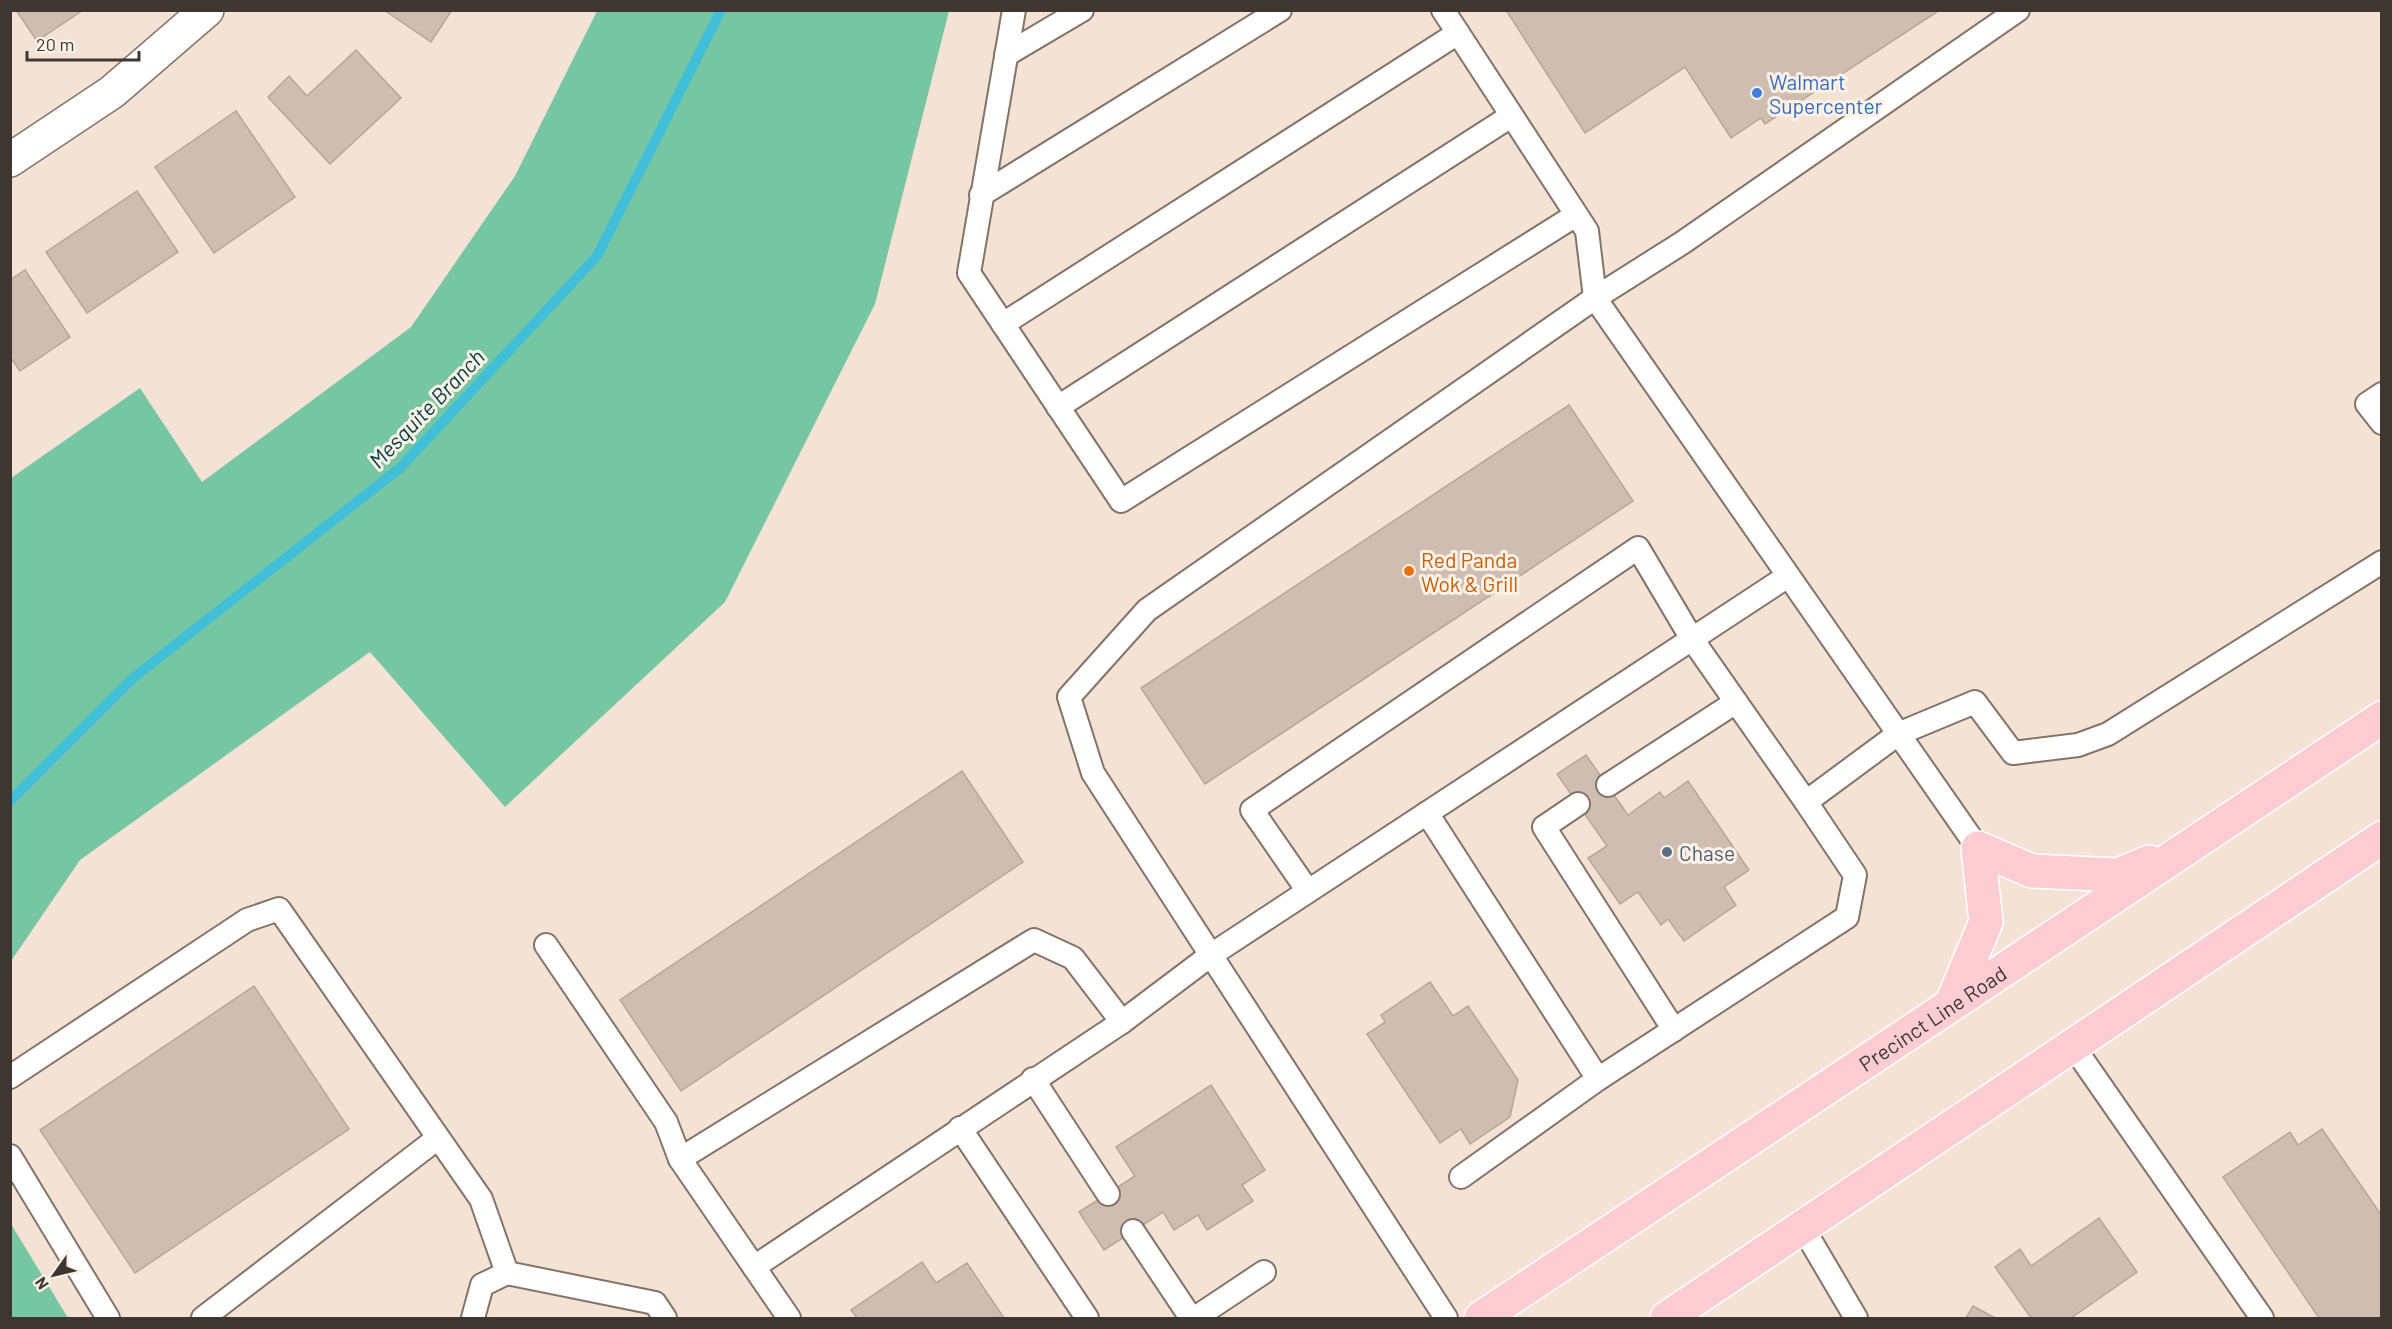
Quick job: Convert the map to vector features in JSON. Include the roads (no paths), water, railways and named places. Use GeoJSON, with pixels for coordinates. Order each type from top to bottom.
{"type":"FeatureCollection","features":[{"type":"Feature","properties":{"kind":"main road","name":"Precinct Line Road"},"geometry":{"type":"LineString","coordinates":[[1481,1318],[2382,718]]}},
{"type":"Feature","properties":{"kind":"main road"},"geometry":{"type":"LineString","coordinates":[[1667,1318],[2382,838]]}},
{"type":"Feature","properties":{"kind":"main road"},"geometry":{"type":"LineString","coordinates":[[1951,1005],[1986,922],[1978,849],[2032,871],[2118,874],[2188,847]]}},
{"type":"Feature","properties":{"kind":"street"},"geometry":{"type":"LineString","coordinates":[[10,160],[112,92],[207,10]]}},
{"type":"Feature","properties":{"kind":"lane"},"geometry":{"type":"LineString","coordinates":[[1014,10],[969,273],[1121,501],[1576,215]]}},
{"type":"Feature","properties":{"kind":"lane"},"geometry":{"type":"LineString","coordinates":[[1006,55],[1082,10]]}},
{"type":"Feature","properties":{"kind":"lane"},"geometry":{"type":"LineString","coordinates":[[981,195],[1280,10]]}},
{"type":"Feature","properties":{"kind":"lane"},"geometry":{"type":"LineString","coordinates":[[1443,10],[1587,231],[1595,298],[1978,849]]}},
{"type":"Feature","properties":{"kind":"lane"},"geometry":{"type":"LineString","coordinates":[[1446,1318],[1093,774],[1069,697],[1147,610],[1595,298],[1682,243],[2018,10]]}},
{"type":"Feature","properties":{"kind":"lane"},"geometry":{"type":"LineString","coordinates":[[1003,324],[1458,33]]}},
{"type":"Feature","properties":{"kind":"lane"},"geometry":{"type":"LineString","coordinates":[[1058,407],[1511,116]]}},
{"type":"Feature","properties":{"kind":"lane"},"geometry":{"type":"LineString","coordinates":[[2382,394],[2367,404],[2382,423]]}},
{"type":"Feature","properties":{"kind":"lane"},"geometry":{"type":"LineString","coordinates":[[1308,891],[1252,810],[1638,548],[1692,639],[1855,875],[1847,917],[1598,1078],[1461,1177]]}},
{"type":"Feature","properties":{"kind":"lane"},"geometry":{"type":"LineString","coordinates":[[1806,802],[1898,734],[1975,702],[2013,753],[2078,745],[2108,734],[2382,562]]}},
{"type":"Feature","properties":{"kind":"lane"},"geometry":{"type":"LineString","coordinates":[[754,1267],[1033,1079],[1122,1022],[1211,955],[1788,576]]}},
{"type":"Feature","properties":{"kind":"lane"},"geometry":{"type":"LineString","coordinates":[[1608,785],[1736,702]]}},
{"type":"Feature","properties":{"kind":"lane"},"geometry":{"type":"LineString","coordinates":[[1578,804],[1544,827],[1674,1030]]}},
{"type":"Feature","properties":{"kind":"lane"},"geometry":{"type":"LineString","coordinates":[[1427,813],[1598,1078]]}},
{"type":"Feature","properties":{"kind":"lane"},"geometry":{"type":"LineString","coordinates":[[10,1077],[247,920],[279,909],[481,1199],[507,1273]]}},
{"type":"Feature","properties":{"kind":"lane"},"geometry":{"type":"LineString","coordinates":[[680,1159],[1034,940],[1073,958],[1122,1022]]}},
{"type":"Feature","properties":{"kind":"lane"},"geometry":{"type":"LineString","coordinates":[[546,945],[666,1122],[680,1159],[789,1318]]}},
{"type":"Feature","properties":{"kind":"lane"},"geometry":{"type":"LineString","coordinates":[[2073,1046],[2262,1318]]}},
{"type":"Feature","properties":{"kind":"lane"},"geometry":{"type":"LineString","coordinates":[[1033,1079],[1108,1194]]}},
{"type":"Feature","properties":{"kind":"lane"},"geometry":{"type":"LineString","coordinates":[[960,1128],[1087,1318]]}},
{"type":"Feature","properties":{"kind":"lane"},"geometry":{"type":"LineString","coordinates":[[203,1318],[438,1138]]}},
{"type":"Feature","properties":{"kind":"lane"},"geometry":{"type":"LineString","coordinates":[[10,1156],[108,1318]]}},
{"type":"Feature","properties":{"kind":"lane"},"geometry":{"type":"LineString","coordinates":[[1803,1228],[1856,1318]]}},
{"type":"Feature","properties":{"kind":"lane"},"geometry":{"type":"LineString","coordinates":[[1133,1231],[1193,1318],[1264,1272]]}},
{"type":"Feature","properties":{"kind":"lane"},"geometry":{"type":"LineString","coordinates":[[473,1318],[482,1285],[507,1273],[655,1303],[665,1318]]}},
{"type":"Feature","properties":{"kind":"waterway","name":"Mesquite Branch"},"geometry":{"type":"LineString","coordinates":[[10,801],[133,678],[400,468],[597,256],[721,10]]}},
{"type":"Feature","properties":{"kind":"place","name":"Walmart Supercenter"},"geometry":{"type":"Point","coordinates":[1757,93]}},
{"type":"Feature","properties":{"kind":"place","name":"Red Panda Wok & Grill"},"geometry":{"type":"Point","coordinates":[1409,571]}},
{"type":"Feature","properties":{"kind":"place","name":"Chase"},"geometry":{"type":"Point","coordinates":[1667,852]}}]}
